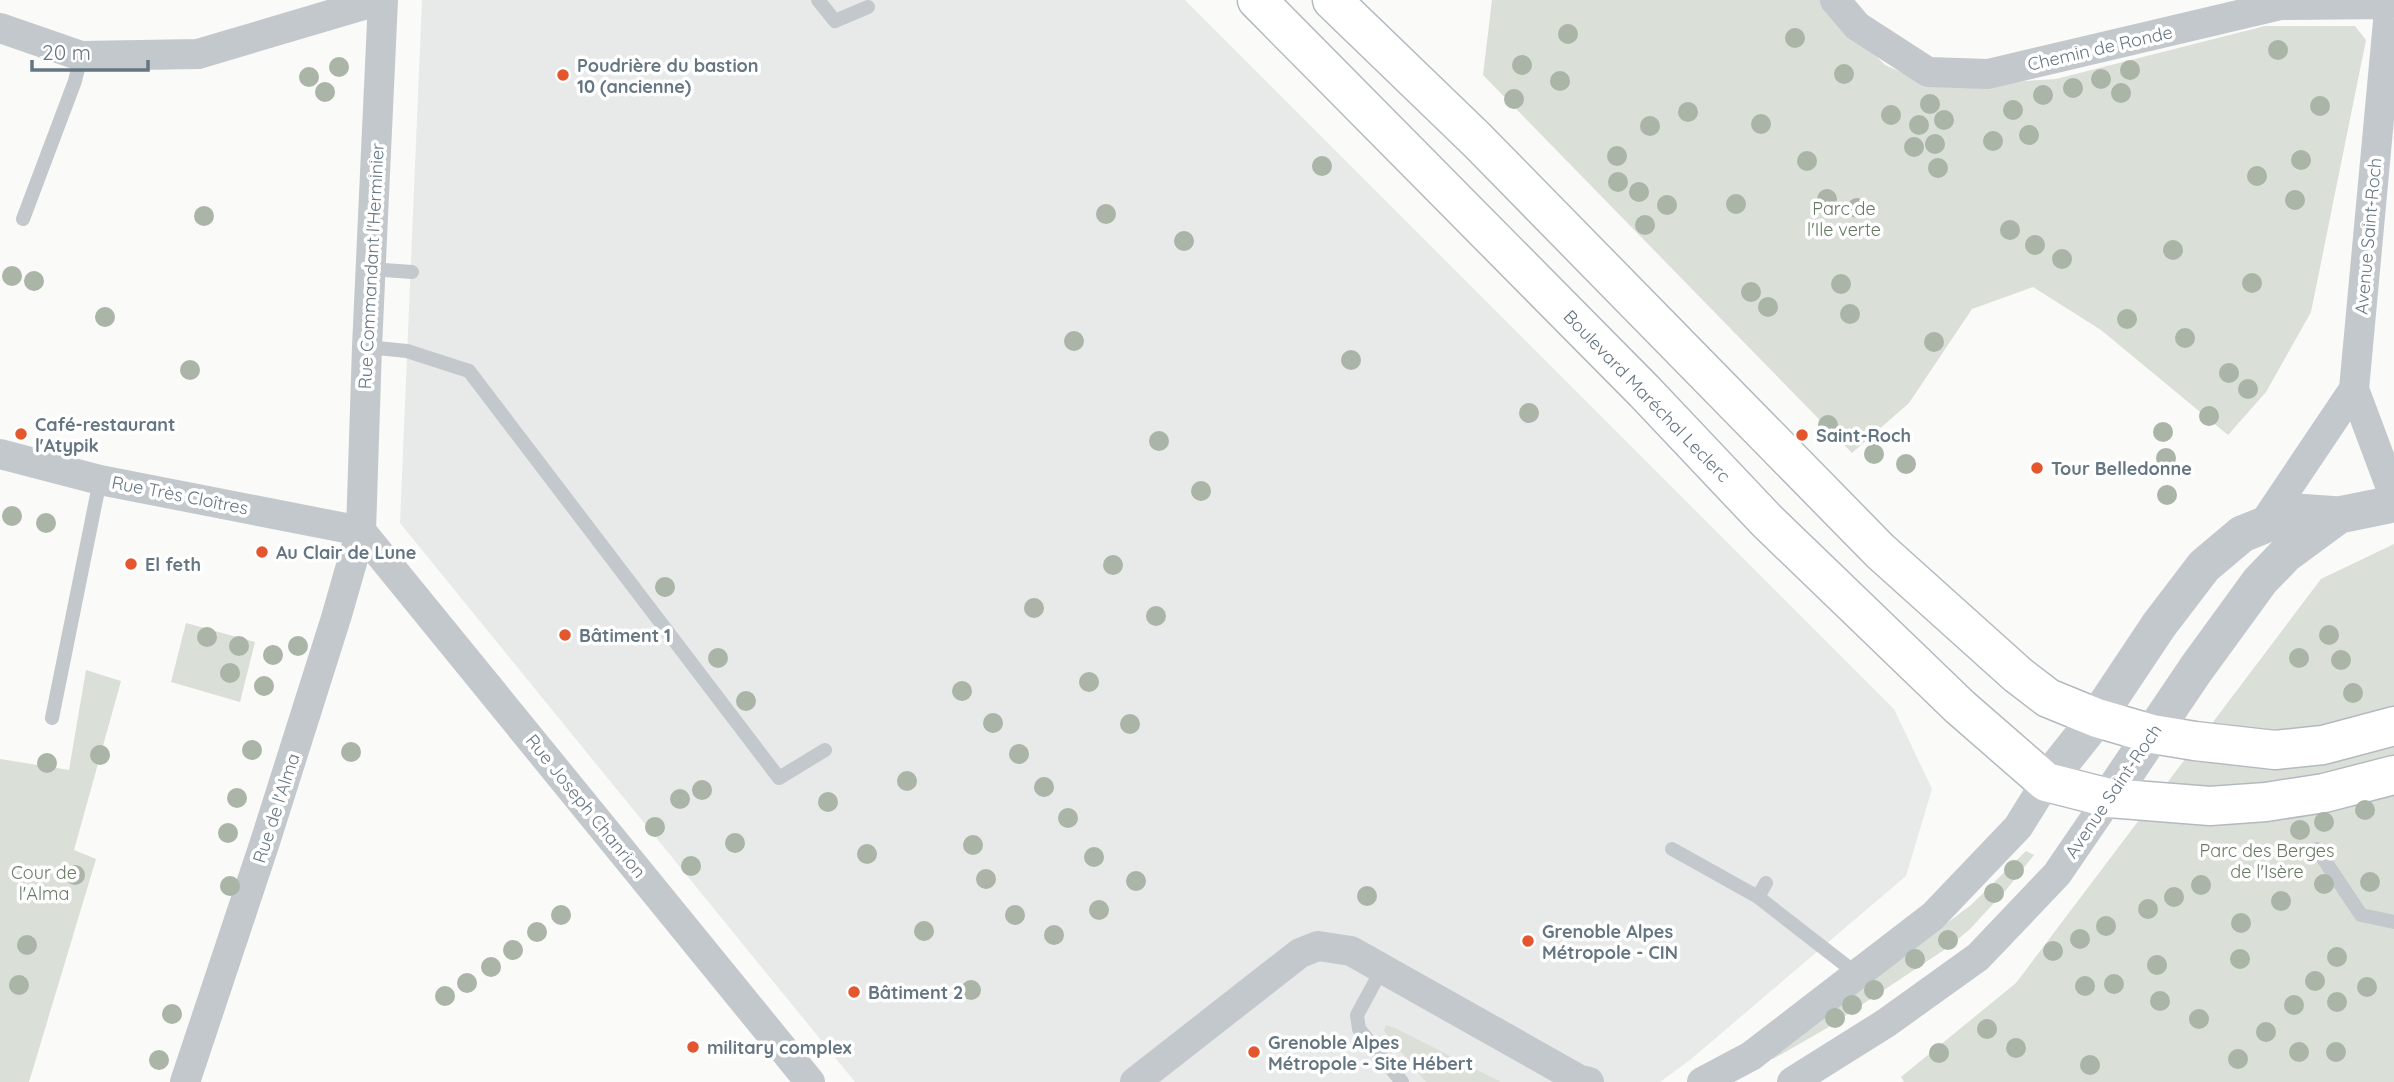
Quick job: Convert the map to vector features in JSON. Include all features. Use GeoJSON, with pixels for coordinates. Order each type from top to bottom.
{"type":"FeatureCollection","features":[{"type":"Feature","properties":{"kind":"main road","name":"Boulevard Maréchal Leclerc"},"geometry":{"type":"LineString","coordinates":[[1257,0],[1644,391],[1767,521],[1960,707],[2046,782]]}},
{"type":"Feature","properties":{"kind":"main road"},"geometry":{"type":"LineString","coordinates":[[1332,0],[1477,140],[1880,551],[2018,675],[2048,698],[2097,718],[2152,734],[2275,750],[2323,746],[2394,726]]}},
{"type":"Feature","properties":{"kind":"main road"},"geometry":{"type":"LineString","coordinates":[[2046,782],[2109,798],[2210,806],[2266,802],[2324,793],[2394,775]]}},
{"type":"Feature","properties":{"kind":"street"},"geometry":{"type":"LineString","coordinates":[[0,27],[81,55],[198,54],[381,0]]}},
{"type":"Feature","properties":{"kind":"street","name":"Rue Commandant l'Herminier"},"geometry":{"type":"LineString","coordinates":[[361,531],[381,0]]}},
{"type":"Feature","properties":{"kind":"street","name":"Chemin de Ronde"},"geometry":{"type":"LineString","coordinates":[[1835,0],[1857,26],[1928,72],[1988,74],[2281,5],[2390,2]]}},
{"type":"Feature","properties":{"kind":"street","name":"Avenue Saint-Roch"},"geometry":{"type":"LineString","coordinates":[[2390,2],[2354,389],[2394,496]]}},
{"type":"Feature","properties":{"kind":"street","name":"Avenue Saint-Roch"},"geometry":{"type":"LineString","coordinates":[[2262,526],[2354,389]]}},
{"type":"Feature","properties":{"kind":"street","name":"Rue Très Cloîtres"},"geometry":{"type":"LineString","coordinates":[[0,454],[100,480],[361,531]]}},
{"type":"Feature","properties":{"kind":"street"},"geometry":{"type":"LineString","coordinates":[[2339,515],[2394,504]]}},
{"type":"Feature","properties":{"kind":"street","name":"Avenue Saint-Roch"},"geometry":{"type":"LineString","coordinates":[[1703,1082],[1750,1069],[1857,974],[1933,916],[2018,827],[2046,782],[2097,718],[2159,625],[2204,566],[2242,534],[2297,512],[2339,515]]}},
{"type":"Feature","properties":{"kind":"street","name":"Avenue Saint-Roch"},"geometry":{"type":"LineString","coordinates":[[1792,1082],[1886,1023],[1978,957],[2057,874],[2196,669],[2260,581],[2286,554],[2339,515]]}},
{"type":"Feature","properties":{"kind":"street","name":"Rue de l'Alma"},"geometry":{"type":"LineString","coordinates":[[185,1082],[269,829],[361,531]]}},
{"type":"Feature","properties":{"kind":"street","name":"Rue Joseph Chanrion"},"geometry":{"type":"LineString","coordinates":[[361,531],[810,1082]]}},
{"type":"Feature","properties":{"kind":"street"},"geometry":{"type":"LineString","coordinates":[[1135,1082],[1300,953],[1318,946],[1351,951],[1583,1081]]}},
{"type":"Feature","properties":{"kind":"lane"},"geometry":{"type":"LineString","coordinates":[[818,0],[835,21],[868,7]]}},
{"type":"Feature","properties":{"kind":"lane"},"geometry":{"type":"LineString","coordinates":[[23,219],[75,81],[81,55]]}},
{"type":"Feature","properties":{"kind":"lane"},"geometry":{"type":"LineString","coordinates":[[370,269],[411,272]]}},
{"type":"Feature","properties":{"kind":"lane"},"geometry":{"type":"LineString","coordinates":[[367,347],[407,351],[469,371],[779,778],[825,750]]}},
{"type":"Feature","properties":{"kind":"lane"},"geometry":{"type":"LineString","coordinates":[[52,718],[100,480]]}},
{"type":"Feature","properties":{"kind":"lane"},"geometry":{"type":"LineString","coordinates":[[1672,849],[1758,897],[1857,974]]}},
{"type":"Feature","properties":{"kind":"lane"},"geometry":{"type":"LineString","coordinates":[[2317,849],[2361,915],[2394,922]]}},
{"type":"Feature","properties":{"kind":"lane"},"geometry":{"type":"LineString","coordinates":[[1758,897],[1766,883]]}},
{"type":"Feature","properties":{"kind":"lane"},"geometry":{"type":"LineString","coordinates":[[1382,969],[1357,1015],[1359,1030],[1402,1082]]}},
{"type":"Feature","properties":{"kind":"shaded area"},"geometry":{"type":"Polygon","coordinates":[[[422,0],[1185,0],[1894,709],[1932,789],[1906,876],[1690,1060],[1660,1082],[855,1082],[400,523],[422,0]]]}},
{"type":"Feature","properties":{"kind":"green space","name":"Parc de l'Ile verte"},"geometry":{"type":"Polygon","coordinates":[[[1492,0],[1821,0],[1885,65],[1935,87],[2056,79],[2265,26],[2355,26],[2366,40],[2311,312],[2266,392],[2228,435],[2101,330],[2033,287],[1972,309],[1909,403],[1852,453],[1483,75],[1492,0]]]}},
{"type":"Feature","properties":{"kind":"green space","name":"Parc des Berges de l'Isère"},"geometry":{"type":"Polygon","coordinates":[[[2394,544],[2394,1082],[1904,1082],[1901,1077],[2016,983],[2321,579],[2394,544]]]}},
{"type":"Feature","properties":{"kind":"green space"},"geometry":{"type":"Polygon","coordinates":[[[186,623],[255,642],[240,702],[171,682],[186,623]]]}},
{"type":"Feature","properties":{"kind":"green space","name":"Cour de l'Alma"},"geometry":{"type":"Polygon","coordinates":[[[86,670],[121,681],[74,850],[96,859],[29,1082],[0,1082],[0,759],[69,770],[86,670]]]}},
{"type":"Feature","properties":{"kind":"green space"},"geometry":{"type":"Polygon","coordinates":[[[2026,851],[2034,855],[1970,929],[1950,946],[1827,1028],[1773,1059],[1784,1045],[1971,905],[2026,851]]]}},
{"type":"Feature","properties":{"kind":"green space"},"geometry":{"type":"Polygon","coordinates":[[[1386,1025],[1501,1082],[1426,1082],[1384,1031],[1386,1025]]]}},
{"type":"Feature","properties":{"kind":"place","name":"Poudrière du bastion 10 (ancienne)"},"geometry":{"type":"Point","coordinates":[563,75]}},
{"type":"Feature","properties":{"kind":"place","name":"Café-restaurant l'Atypik"},"geometry":{"type":"Point","coordinates":[21,434]}},
{"type":"Feature","properties":{"kind":"place","name":"Saint-Roch"},"geometry":{"type":"Point","coordinates":[1802,435]}},
{"type":"Feature","properties":{"kind":"place","name":"Tour Belledonne"},"geometry":{"type":"Point","coordinates":[2037,468]}},
{"type":"Feature","properties":{"kind":"place","name":"Au Clair de Lune"},"geometry":{"type":"Point","coordinates":[262,552]}},
{"type":"Feature","properties":{"kind":"place","name":"El feth"},"geometry":{"type":"Point","coordinates":[131,564]}},
{"type":"Feature","properties":{"kind":"place","name":"Bâtiment 1"},"geometry":{"type":"Point","coordinates":[565,635]}},
{"type":"Feature","properties":{"kind":"place","name":"Grenoble Alpes Métropole - CIN"},"geometry":{"type":"Point","coordinates":[1528,941]}},
{"type":"Feature","properties":{"kind":"place","name":"Bâtiment 2"},"geometry":{"type":"Point","coordinates":[854,992]}},
{"type":"Feature","properties":{"kind":"place","name":"military complex"},"geometry":{"type":"Point","coordinates":[693,1047]}},
{"type":"Feature","properties":{"kind":"place","name":"Grenoble Alpes Métropole - Site Hébert"},"geometry":{"type":"Point","coordinates":[1254,1052]}}]}
